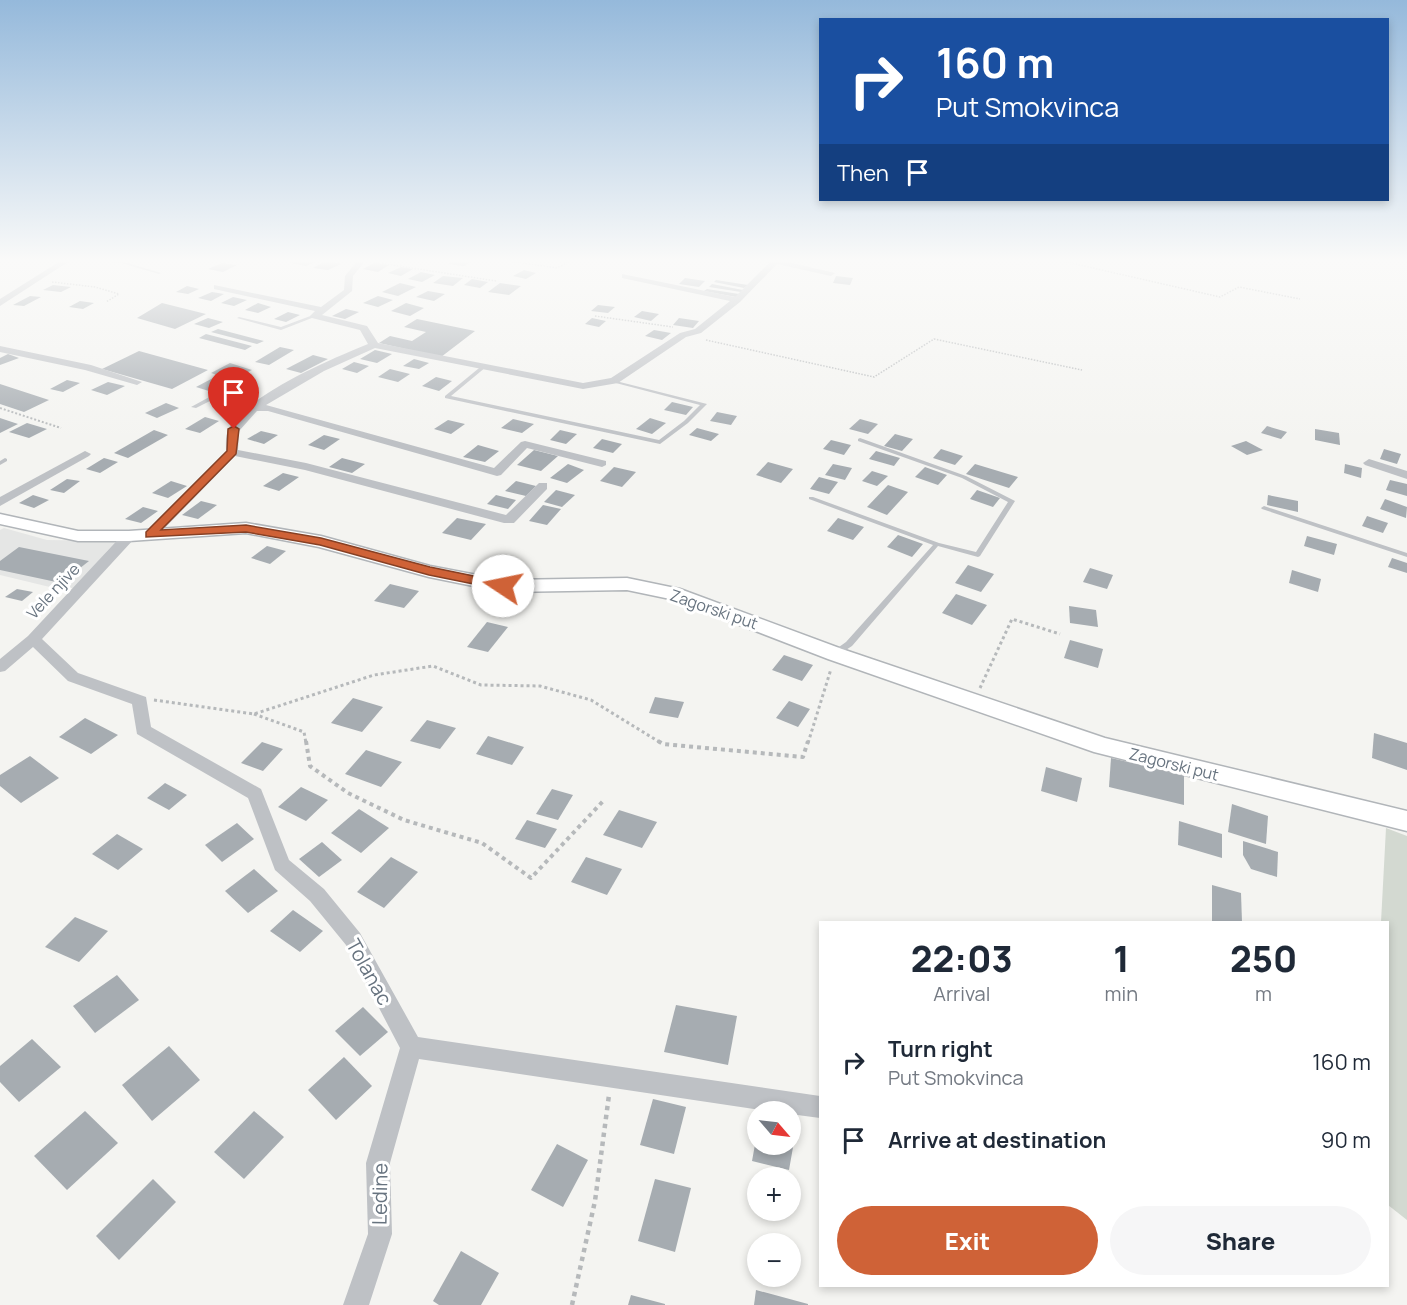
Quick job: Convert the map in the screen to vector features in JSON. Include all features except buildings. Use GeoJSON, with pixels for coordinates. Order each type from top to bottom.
{"type":"FeatureCollection","features":[{"type":"Feature","properties":{"kind":"main road","name":"Zagorski put"},"geometry":{"type":"LineString","coordinates":[[0,519],[78,536],[129,536],[246,528],[321,542],[429,571],[503,586],[627,584],[680,595],[836,654],[1102,746],[1407,821]]}},
{"type":"Feature","properties":{"kind":"street"},"geometry":{"type":"LineString","coordinates":[[343,321],[364,328],[374,345]]}},
{"type":"Feature","properties":{"kind":"street"},"geometry":{"type":"LineString","coordinates":[[150,535],[232,452],[234,429],[246,414],[351,354],[374,345],[583,386],[614,381],[683,335],[698,332],[712,321]]}},
{"type":"Feature","properties":{"kind":"street"},"geometry":{"type":"LineString","coordinates":[[0,349],[87,367],[137,382]]}},
{"type":"Feature","properties":{"kind":"street"},"geometry":{"type":"LineString","coordinates":[[255,408],[269,408],[497,472],[525,444],[602,463]]}},
{"type":"Feature","properties":{"kind":"street"},"geometry":{"type":"LineString","coordinates":[[232,452],[306,467],[509,520],[543,486]]}},
{"type":"Feature","properties":{"kind":"street"},"geometry":{"type":"LineString","coordinates":[[0,502],[85,454]]}},
{"type":"Feature","properties":{"kind":"street"},"geometry":{"type":"LineString","coordinates":[[1369,463],[1407,475]]}},
{"type":"Feature","properties":{"kind":"street","name":"Vele njive"},"geometry":{"type":"LineString","coordinates":[[0,667],[33,639],[129,536]]}},
{"type":"Feature","properties":{"kind":"street"},"geometry":{"type":"LineString","coordinates":[[33,639],[73,677],[140,701]]}},
{"type":"Feature","properties":{"kind":"street","name":"Tolanac"},"geometry":{"type":"LineString","coordinates":[[140,701],[143,730],[255,794],[282,865],[317,895],[353,939],[411,1047]]}},
{"type":"Feature","properties":{"kind":"street"},"geometry":{"type":"LineString","coordinates":[[411,1047],[819,1107]]}},
{"type":"Feature","properties":{"kind":"street","name":"Ledine"},"geometry":{"type":"LineString","coordinates":[[356,1305],[380,1234],[378,1163],[411,1047]]}},
{"type":"Feature","properties":{"kind":"lane"},"geometry":{"type":"LineString","coordinates":[[250,321],[281,329],[300,321]]}},
{"type":"Feature","properties":{"kind":"lane"},"geometry":{"type":"LineString","coordinates":[[484,366],[447,397],[660,442],[704,404],[614,381]]}},
{"type":"Feature","properties":{"kind":"lane"},"geometry":{"type":"LineString","coordinates":[[194,407],[213,397],[255,408]]}},
{"type":"Feature","properties":{"kind":"lane"},"geometry":{"type":"LineString","coordinates":[[811,498],[937,544],[978,555],[1012,501],[964,477],[860,440]]}},
{"type":"Feature","properties":{"kind":"lane"},"geometry":{"type":"LineString","coordinates":[[1264,508],[1407,555]]}},
{"type":"Feature","properties":{"kind":"lane"},"geometry":{"type":"LineString","coordinates":[[836,654],[849,644],[937,544]]}},
{"type":"Feature","properties":{"kind":"path"},"geometry":{"type":"LineString","coordinates":[[629,321],[672,327],[683,335],[874,377],[934,339],[1083,370]]}},
{"type":"Feature","properties":{"kind":"path"},"geometry":{"type":"LineString","coordinates":[[0,408],[61,428]]}},
{"type":"Feature","properties":{"kind":"path"},"geometry":{"type":"LineString","coordinates":[[973,703],[1012,619],[1060,634]]}},
{"type":"Feature","properties":{"kind":"path"},"geometry":{"type":"LineString","coordinates":[[254,714],[375,675],[433,666],[481,685],[540,686],[591,700],[663,744],[803,757],[836,654]]}},
{"type":"Feature","properties":{"kind":"path"},"geometry":{"type":"LineString","coordinates":[[140,701],[155,700],[254,714],[304,732],[310,766],[348,793],[404,820],[482,843],[531,878],[605,799]]}},
{"type":"Feature","properties":{"kind":"path"},"geometry":{"type":"LineString","coordinates":[[572,1305],[589,1238],[604,1155],[611,1076]]}},
{"type":"Feature","properties":{"kind":"shaded area"},"geometry":{"type":"Polygon","coordinates":[[[4,528],[47,540],[116,541],[74,588],[54,588],[0,575],[0,530],[4,528]]]}},
{"type":"Feature","properties":{"kind":"shaded area"},"geometry":{"type":"Polygon","coordinates":[[[1386,828],[1407,836],[1407,1220],[1389,1206],[1389,921],[1381,921],[1386,828]]]}},
{"type":"Feature","properties":{"kind":"route"},"geometry":{"type":"LineString","coordinates":[[234,429],[232,452],[150,535],[246,528],[321,542],[429,571],[503,586]]}}]}
